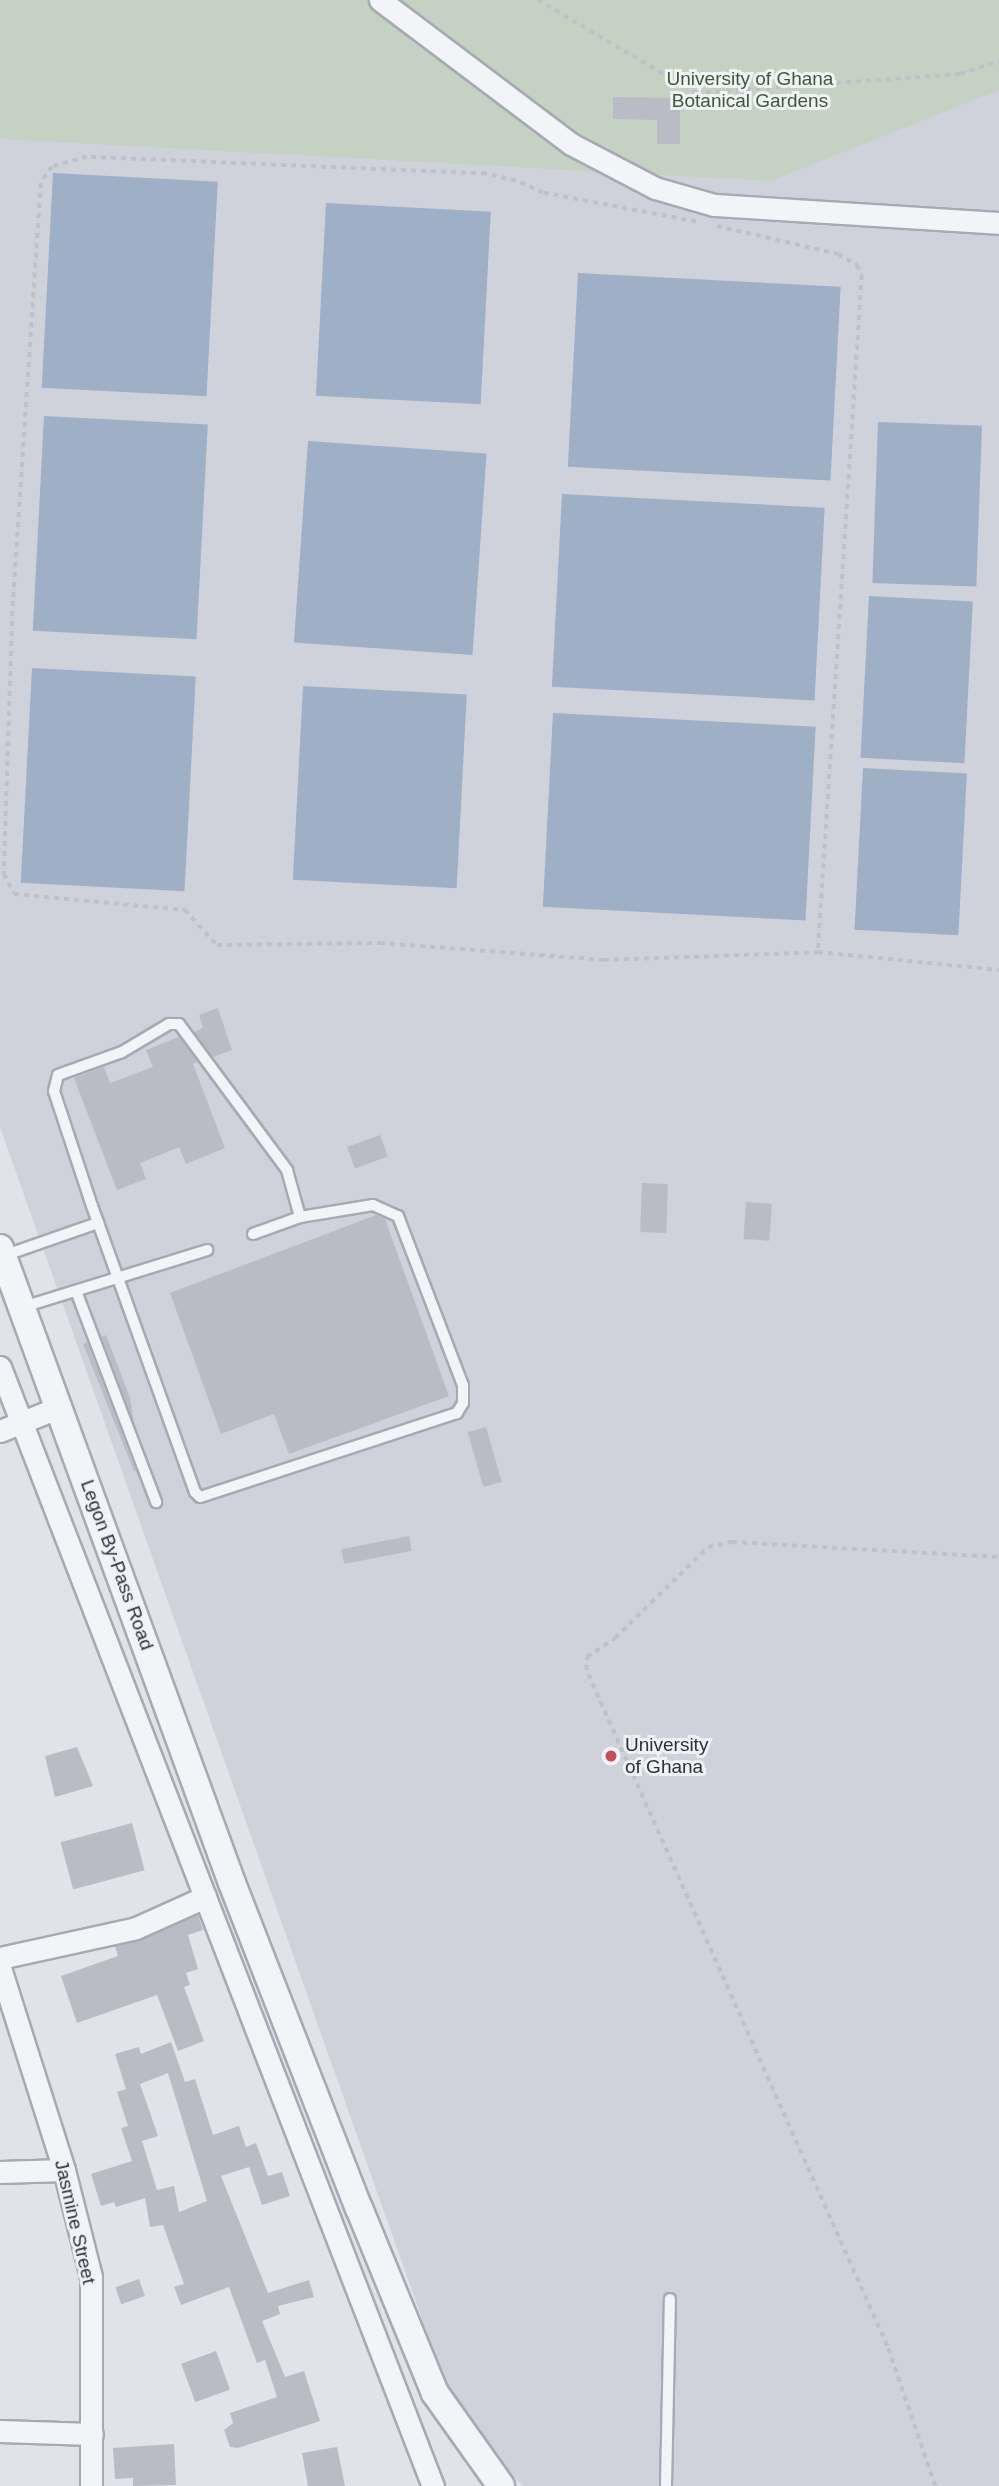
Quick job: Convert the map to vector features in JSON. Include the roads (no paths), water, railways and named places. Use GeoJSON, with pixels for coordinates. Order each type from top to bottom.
{"type":"FeatureCollection","features":[{"type":"Feature","properties":{"kind":"street"},"geometry":{"type":"LineString","coordinates":[[380,0],[571,144],[655,188],[714,205],[999,223]]}},
{"type":"Feature","properties":{"kind":"street","name":"Legon By-Pass Road"},"geometry":{"type":"LineString","coordinates":[[2,1252],[232,1882],[435,2393],[500,2486]]}},
{"type":"Feature","properties":{"kind":"street"},"geometry":{"type":"LineString","coordinates":[[0,1367],[433,2486]]}},
{"type":"Feature","properties":{"kind":"street"},"geometry":{"type":"LineString","coordinates":[[0,1430],[60,1406]]}},
{"type":"Feature","properties":{"kind":"street"},"geometry":{"type":"LineString","coordinates":[[0,1958],[136,1928],[205,1897]]}},
{"type":"Feature","properties":{"kind":"street","name":"Jasmine Street"},"geometry":{"type":"LineString","coordinates":[[0,1968],[64,2170],[91,2277],[91,2486]]}},
{"type":"Feature","properties":{"kind":"street"},"geometry":{"type":"LineString","coordinates":[[0,2172],[64,2170]]}},
{"type":"Feature","properties":{"kind":"street"},"geometry":{"type":"LineString","coordinates":[[0,2431],[92,2434]]}},
{"type":"Feature","properties":{"kind":"lane"},"geometry":{"type":"LineString","coordinates":[[253,1234],[300,1217],[373,1205],[398,1216],[463,1385],[463,1403],[457,1413],[200,1497],[195,1492],[98,1223],[54,1091],[58,1075],[122,1052],[169,1024],[187,1029],[286,1170],[300,1217]]}},
{"type":"Feature","properties":{"kind":"lane"},"geometry":{"type":"LineString","coordinates":[[2,1252],[98,1223]]}},
{"type":"Feature","properties":{"kind":"lane"},"geometry":{"type":"LineString","coordinates":[[21,1307],[207,1250]]}},
{"type":"Feature","properties":{"kind":"lane"},"geometry":{"type":"LineString","coordinates":[[76,1291],[156,1502]]}},
{"type":"Feature","properties":{"kind":"lane"},"geometry":{"type":"LineString","coordinates":[[666,2486],[670,2299]]}},
{"type":"Feature","properties":{"kind":"water"},"geometry":{"type":"Polygon","coordinates":[[[53,173],[218,182],[207,396],[42,388],[53,173]]]}},
{"type":"Feature","properties":{"kind":"water"},"geometry":{"type":"Polygon","coordinates":[[[326,203],[491,212],[481,404],[316,396],[326,203]]]}},
{"type":"Feature","properties":{"kind":"water"},"geometry":{"type":"Polygon","coordinates":[[[578,273],[841,287],[830,480],[568,467],[578,273]]]}},
{"type":"Feature","properties":{"kind":"water"},"geometry":{"type":"Polygon","coordinates":[[[44,416],[208,425],[197,639],[33,631],[44,416]]]}},
{"type":"Feature","properties":{"kind":"water"},"geometry":{"type":"Polygon","coordinates":[[[878,422],[982,426],[976,587],[872,583],[878,422]]]}},
{"type":"Feature","properties":{"kind":"water"},"geometry":{"type":"Polygon","coordinates":[[[308,441],[487,453],[472,655],[294,643],[308,441]]]}},
{"type":"Feature","properties":{"kind":"water"},"geometry":{"type":"Polygon","coordinates":[[[562,494],[825,508],[815,700],[552,687],[562,494]]]}},
{"type":"Feature","properties":{"kind":"water"},"geometry":{"type":"Polygon","coordinates":[[[869,596],[973,601],[964,763],[861,758],[869,596]]]}},
{"type":"Feature","properties":{"kind":"water"},"geometry":{"type":"Polygon","coordinates":[[[32,668],[196,677],[185,891],[21,883],[32,668]]]}},
{"type":"Feature","properties":{"kind":"water"},"geometry":{"type":"Polygon","coordinates":[[[303,686],[467,695],[457,888],[293,880],[303,686]]]}},
{"type":"Feature","properties":{"kind":"water"},"geometry":{"type":"Polygon","coordinates":[[[553,713],[816,727],[805,920],[543,907],[553,713]]]}},
{"type":"Feature","properties":{"kind":"water"},"geometry":{"type":"Polygon","coordinates":[[[863,768],[967,773],[958,935],[855,930],[863,768]]]}},
{"type":"Feature","properties":{"kind":"place","name":"University of Ghana"},"geometry":{"type":"Point","coordinates":[611,1756]}},
{"type":"Feature","properties":{"kind":"park label","name":"University of Ghana Botanical Gardens"},"geometry":{"type":"Point","coordinates":[750,90]}}]}
